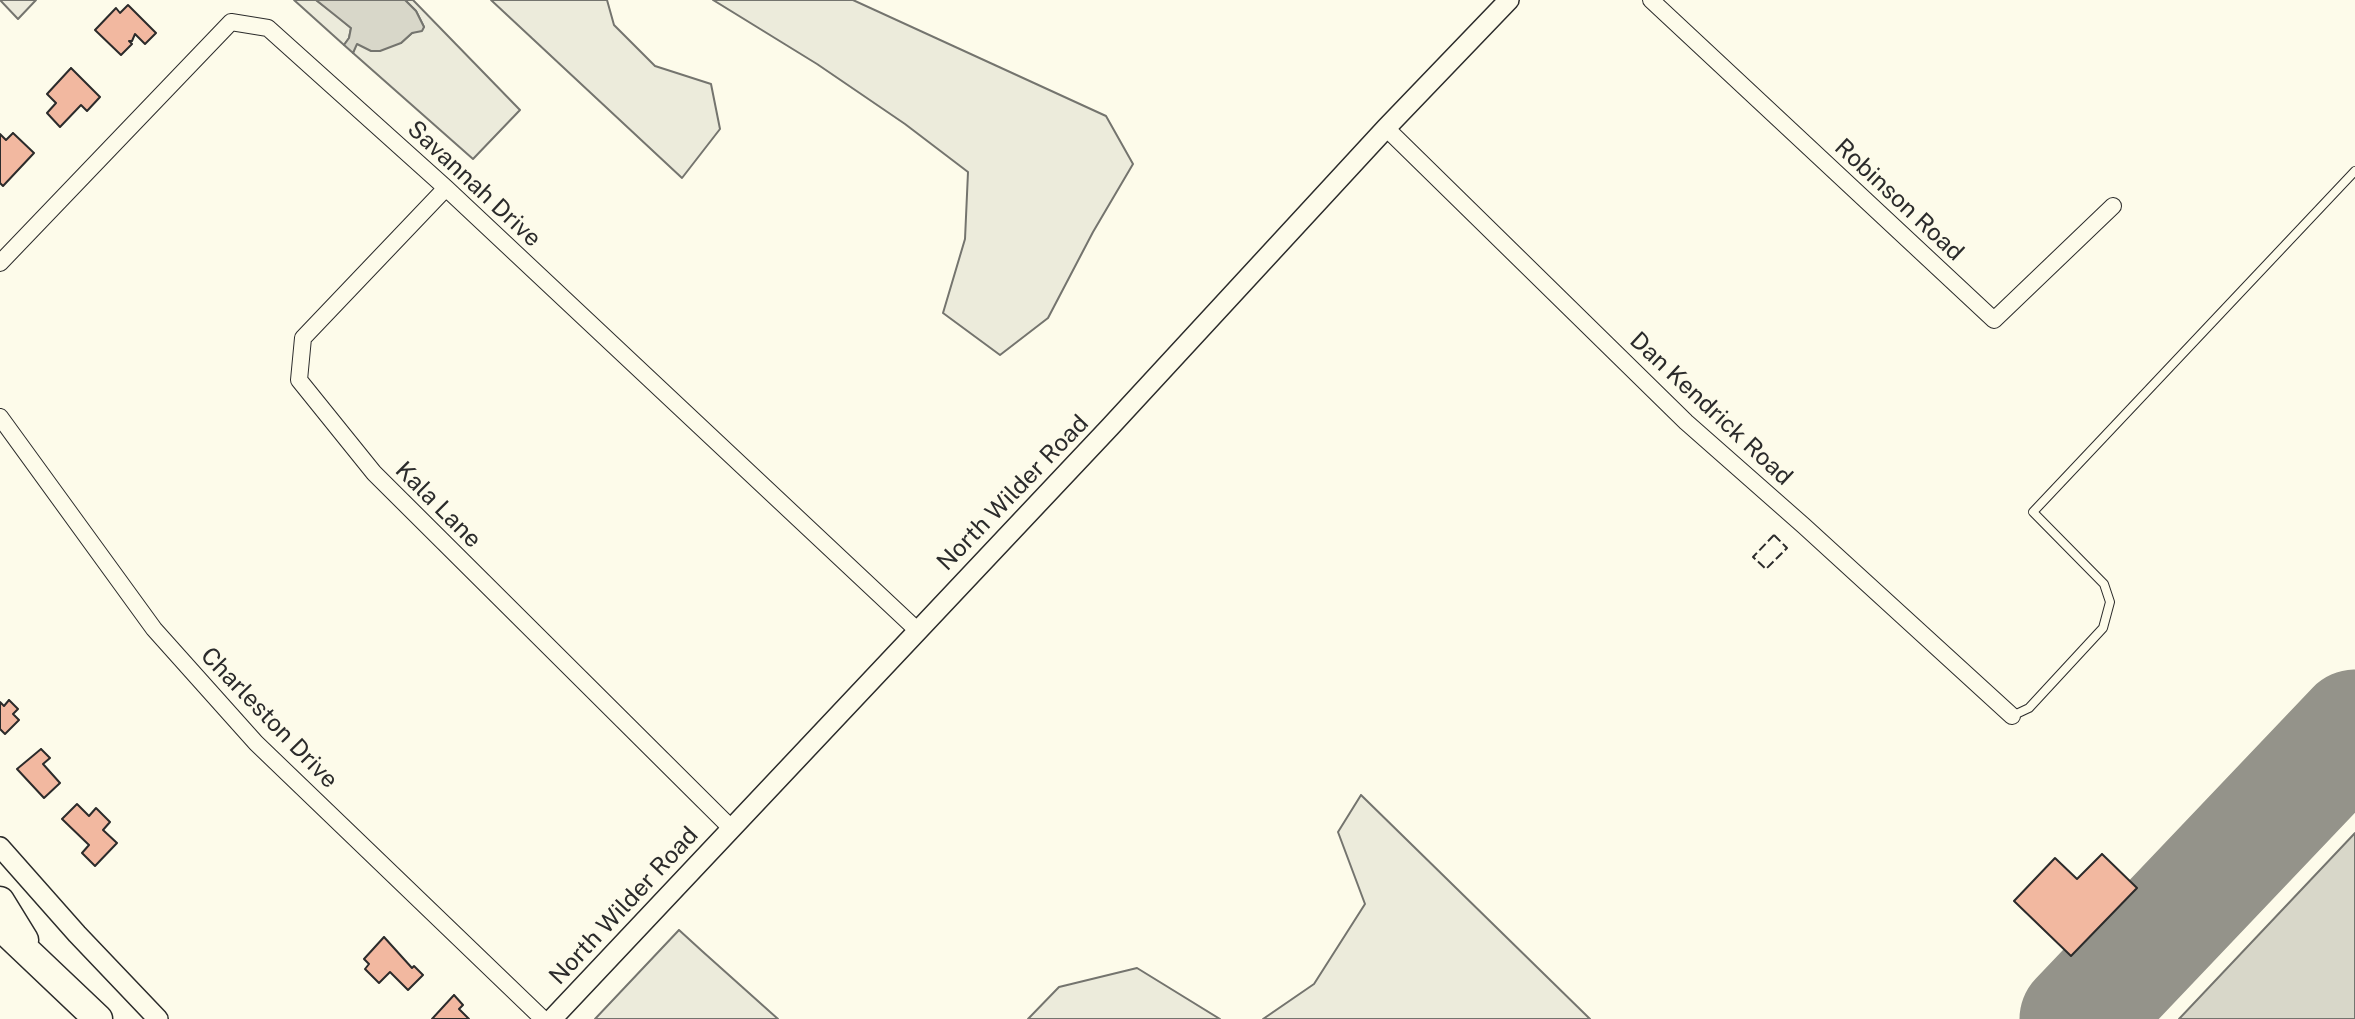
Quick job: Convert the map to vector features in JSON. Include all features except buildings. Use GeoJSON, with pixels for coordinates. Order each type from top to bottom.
{"type":"FeatureCollection","features":[{"type":"Feature","properties":{"kind":"highway"},"geometry":{"type":"LineString","coordinates":[[0,901],[36,960]]}},
{"type":"Feature","properties":{"kind":"highway"},"geometry":{"type":"LineString","coordinates":[[0,926],[98,1019]]}},
{"type":"Feature","properties":{"kind":"street","name":"North Wilder Road"},"geometry":{"type":"LineString","coordinates":[[552,1019],[1509,0]]}},
{"type":"Feature","properties":{"kind":"street","name":"Robinson Road"},"geometry":{"type":"LineString","coordinates":[[1651,0],[1994,320],[2113,206]]}},
{"type":"Feature","properties":{"kind":"street","name":"Savannah Drive"},"geometry":{"type":"LineString","coordinates":[[0,263],[231,22],[268,28],[446,188],[916,630]]}},
{"type":"Feature","properties":{"kind":"street","name":"Dan Kendrick Road"},"geometry":{"type":"LineString","coordinates":[[1386,128],[1686,422],[2012,716]]}},
{"type":"Feature","properties":{"kind":"street","name":"Kala Lane"},"geometry":{"type":"LineString","coordinates":[[446,188],[303,338],[299,380],[374,473],[731,828]]}},
{"type":"Feature","properties":{"kind":"street","name":"Charleston Drive"},"geometry":{"type":"LineString","coordinates":[[0,417],[154,629],[256,743],[543,1019]]}},
{"type":"Feature","properties":{"kind":"street"},"geometry":{"type":"LineString","coordinates":[[0,846],[77,934],[158,1019]]}},
{"type":"Feature","properties":{"kind":"lane"},"geometry":{"type":"LineString","coordinates":[[2012,716],[2029,708],[2103,628],[2110,602],[2104,584],[2033,512],[2355,172]]}},
{"type":"Feature","properties":{"kind":"shaded area"},"geometry":{"type":"Polygon","coordinates":[[[0,0],[36,0],[18,19],[0,0]]]}},
{"type":"Feature","properties":{"kind":"shaded area"},"geometry":{"type":"Polygon","coordinates":[[[294,0],[316,0],[351,28],[344,45],[294,0]]]}},
{"type":"Feature","properties":{"kind":"shaded area"},"geometry":{"type":"Polygon","coordinates":[[[316,0],[405,0],[416,11],[424,27],[422,31],[412,33],[401,43],[380,51],[371,51],[357,44],[353,53],[344,45],[351,28],[316,0]]]}},
{"type":"Feature","properties":{"kind":"shaded area"},"geometry":{"type":"Polygon","coordinates":[[[405,0],[413,0],[520,110],[473,159],[353,53],[356,44],[401,43],[424,27],[416,11],[405,0]]]}},
{"type":"Feature","properties":{"kind":"shaded area"},"geometry":{"type":"Polygon","coordinates":[[[491,0],[607,0],[614,25],[655,66],[711,84],[720,129],[682,178],[491,0]]]}},
{"type":"Feature","properties":{"kind":"shaded area"},"geometry":{"type":"Polygon","coordinates":[[[713,0],[853,0],[1106,116],[1133,164],[1093,232],[1048,318],[1000,355],[943,313],[965,239],[968,172],[905,124],[817,64],[713,0]]]}},
{"type":"Feature","properties":{"kind":"shaded area"},"geometry":{"type":"Polygon","coordinates":[[[1361,795],[1590,1019],[1263,1019],[1314,984],[1365,904],[1338,832],[1361,795]]]}},
{"type":"Feature","properties":{"kind":"shaded area"},"geometry":{"type":"Polygon","coordinates":[[[2355,833],[2355,1019],[2179,1019],[2355,833]]]}},
{"type":"Feature","properties":{"kind":"shaded area"},"geometry":{"type":"Polygon","coordinates":[[[679,930],[702,951],[778,1019],[595,1019],[679,930]]]}},
{"type":"Feature","properties":{"kind":"shaded area"},"geometry":{"type":"Polygon","coordinates":[[[1137,968],[1220,1019],[1028,1019],[1059,987],[1137,968]]]}},
{"type":"Feature","properties":{"kind":"runway"},"geometry":{"type":"LineString","coordinates":[[2078,1019],[2355,728]]}},
{"type":"Feature","properties":{"kind":"fence"},"geometry":{"type":"LineString","coordinates":[[1774,535],[1787,548],[1766,569],[1753,557],[1774,535]]}}]}
